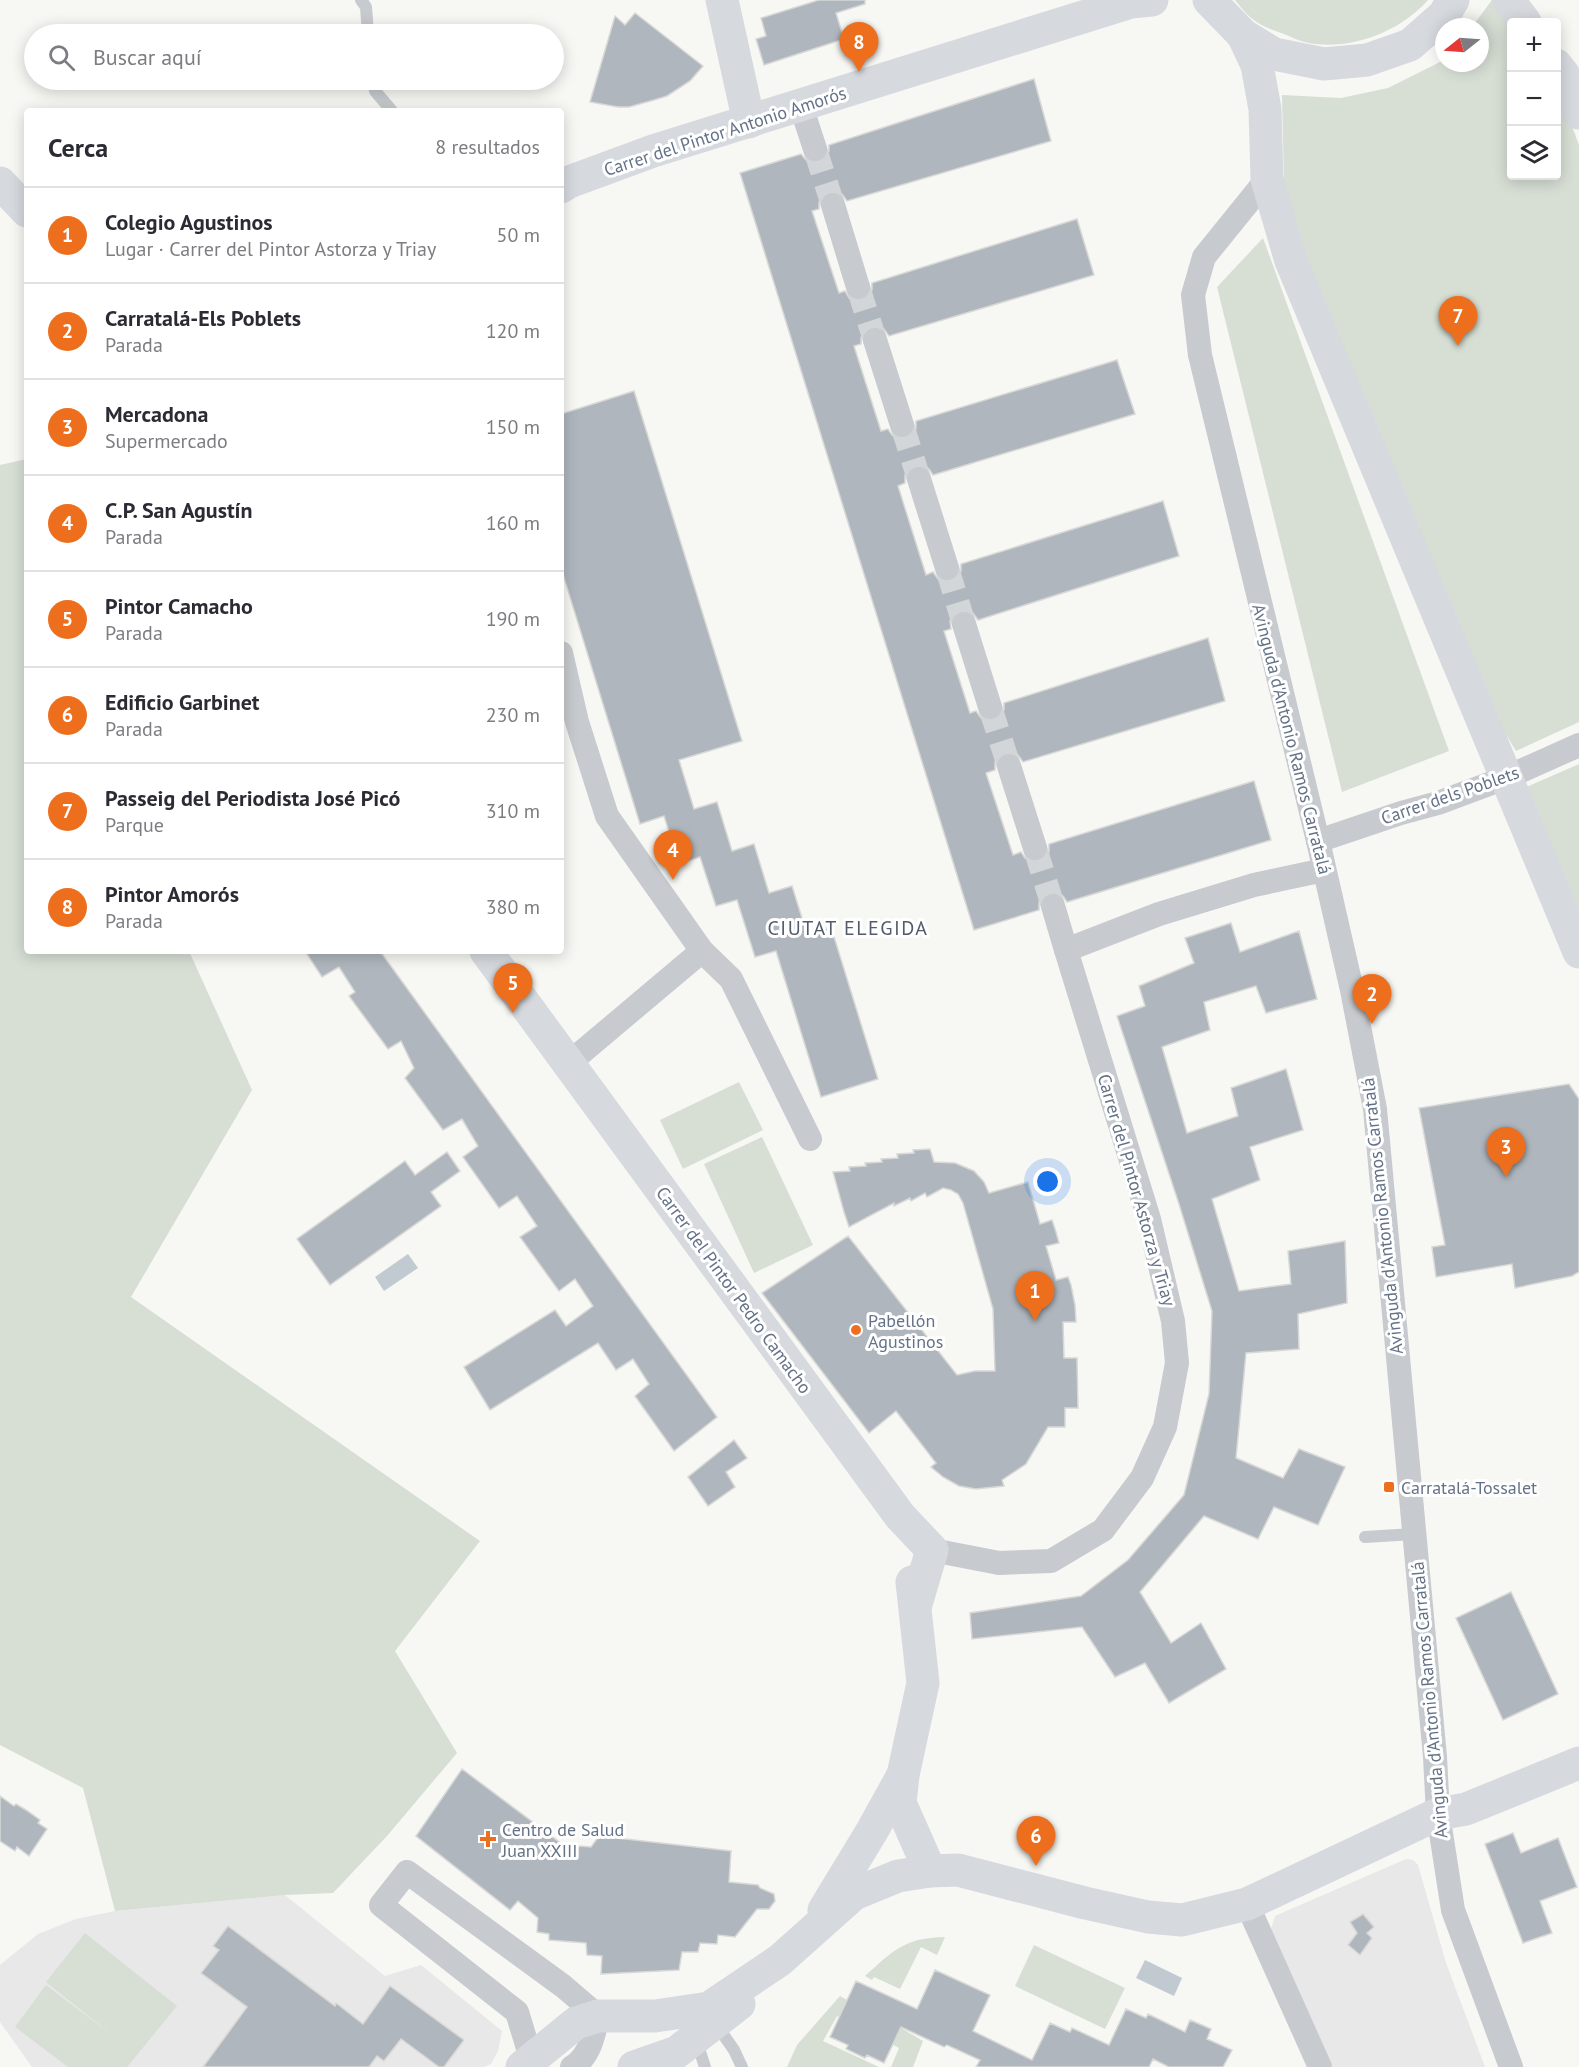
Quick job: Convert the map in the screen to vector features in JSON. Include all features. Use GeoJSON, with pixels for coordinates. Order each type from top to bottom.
{"type":"FeatureCollection","features":[{"type":"Feature","properties":{"kind":"street"},"geometry":{"type":"LineString","coordinates":[[722,0],[749,122]]}},
{"type":"Feature","properties":{"kind":"street"},"geometry":{"type":"LineString","coordinates":[[1208,0],[1243,35],[1274,54],[1324,64],[1367,60],[1410,45],[1444,15],[1453,0]]}},
{"type":"Feature","properties":{"kind":"street"},"geometry":{"type":"LineString","coordinates":[[1508,0],[1522,18]]}},
{"type":"Feature","properties":{"kind":"street","name":"Carrer del Pintor Antonio Amorós"},"geometry":{"type":"LineString","coordinates":[[564,183],[653,151],[1139,1]]}},
{"type":"Feature","properties":{"kind":"street"},"geometry":{"type":"LineString","coordinates":[[1243,35],[1257,65],[1265,110],[1267,179],[1291,261],[1579,952]]}},
{"type":"Feature","properties":{"kind":"street"},"geometry":{"type":"LineString","coordinates":[[1561,71],[1579,113]]}},
{"type":"Feature","properties":{"kind":"street"},"geometry":{"type":"LineString","coordinates":[[801,106],[815,149]]}},
{"type":"Feature","properties":{"kind":"street","name":"Avinguda d'Antonio Ramos Carratalá"},"geometry":{"type":"LineString","coordinates":[[1267,179],[1204,257],[1193,296],[1200,355],[1318,841],[1352,990],[1375,1109],[1435,1758],[1438,1814],[1453,1910],[1511,2067]]}},
{"type":"Feature","properties":{"kind":"street"},"geometry":{"type":"LineString","coordinates":[[0,183],[24,208]]}},
{"type":"Feature","properties":{"kind":"street"},"geometry":{"type":"LineString","coordinates":[[833,205],[858,287]]}},
{"type":"Feature","properties":{"kind":"street"},"geometry":{"type":"LineString","coordinates":[[875,340],[902,425]]}},
{"type":"Feature","properties":{"kind":"street"},"geometry":{"type":"LineString","coordinates":[[919,479],[947,568]]}},
{"type":"Feature","properties":{"kind":"street"},"geometry":{"type":"LineString","coordinates":[[964,624],[990,707]]}},
{"type":"Feature","properties":{"kind":"street"},"geometry":{"type":"LineString","coordinates":[[564,669],[577,722],[607,816],[702,951],[731,979],[810,1139]]}},
{"type":"Feature","properties":{"kind":"street","name":"Carrer dels Poblets"},"geometry":{"type":"LineString","coordinates":[[1318,841],[1437,803],[1505,778],[1579,745]]}},
{"type":"Feature","properties":{"kind":"street"},"geometry":{"type":"LineString","coordinates":[[1009,766],[1035,848]]}},
{"type":"Feature","properties":{"kind":"street"},"geometry":{"type":"LineString","coordinates":[[1066,950],[1160,914],[1254,885],[1324,870]]}},
{"type":"Feature","properties":{"kind":"street","name":"Carrer del Pintor Astorza y Triay"},"geometry":{"type":"LineString","coordinates":[[933,1550],[999,1563],[1051,1561],[1103,1530],[1142,1478],[1165,1427],[1177,1363],[1173,1322],[1149,1219],[1053,906]]}},
{"type":"Feature","properties":{"kind":"street"},"geometry":{"type":"LineString","coordinates":[[569,1063],[702,951]]}},
{"type":"Feature","properties":{"kind":"street","name":"Carrer del Pintor Pedro Camacho"},"geometry":{"type":"LineString","coordinates":[[488,954],[900,1516]]}},
{"type":"Feature","properties":{"kind":"street"},"geometry":{"type":"LineString","coordinates":[[900,1516],[933,1550],[916,1604]]}},
{"type":"Feature","properties":{"kind":"street"},"geometry":{"type":"LineString","coordinates":[[900,1516],[916,1604],[924,1683],[903,1775],[900,1803],[930,1871]]}},
{"type":"Feature","properties":{"kind":"street"},"geometry":{"type":"LineString","coordinates":[[1438,1814],[1458,1795],[1579,1741]]}},
{"type":"Feature","properties":{"kind":"street"},"geometry":{"type":"LineString","coordinates":[[597,2016],[563,1986],[407,1872],[381,1905],[517,2012],[527,2063],[576,2023],[597,2016],[655,2016],[709,2008],[780,1960],[854,1894],[898,1876],[958,1870],[1085,1903],[1148,1917],[1182,1920],[1247,1904],[1438,1814],[1466,1809],[1579,1763]]}},
{"type":"Feature","properties":{"kind":"street"},"geometry":{"type":"LineString","coordinates":[[634,2067],[705,2043],[757,1988],[826,1907],[872,1832],[903,1775]]}},
{"type":"Feature","properties":{"kind":"street"},"geometry":{"type":"LineString","coordinates":[[1247,1904],[1320,2067]]}},
{"type":"Feature","properties":{"kind":"street"},"geometry":{"type":"LineString","coordinates":[[572,2067],[580,2063],[594,2037],[597,2016]]}},
{"type":"Feature","properties":{"kind":"lane"},"geometry":{"type":"LineString","coordinates":[[361,0],[366,7],[367,24]]}},
{"type":"Feature","properties":{"kind":"lane"},"geometry":{"type":"LineString","coordinates":[[375,90],[389,108]]}},
{"type":"Feature","properties":{"kind":"lane"},"geometry":{"type":"LineString","coordinates":[[1365,1537],[1414,1534]]}},
{"type":"Feature","properties":{"kind":"lane"},"geometry":{"type":"LineString","coordinates":[[705,2043],[734,2050],[741,2067]]}},
{"type":"Feature","properties":{"kind":"shaded area"},"geometry":{"type":"Polygon","coordinates":[[[1235,0],[1428,0],[1405,20],[1377,35],[1330,45],[1307,43],[1266,27],[1248,15],[1235,0]]]}},
{"type":"Feature","properties":{"kind":"shaded area"},"geometry":{"type":"Polygon","coordinates":[[[1492,0],[1507,21],[1507,180],[1561,180],[1561,97],[1579,145],[1579,722],[1516,751],[1487,703],[1306,270],[1284,184],[1282,95],[1341,98],[1388,88],[1435,64],[1435,72],[1489,72],[1489,18],[1479,18],[1492,0]]]}},
{"type":"Feature","properties":{"kind":"shaded area"},"geometry":{"type":"Polygon","coordinates":[[[1263,238],[1449,751],[1342,792],[1217,287],[1263,238]]]}},
{"type":"Feature","properties":{"kind":"shaded area"},"geometry":{"type":"Polygon","coordinates":[[[24,460],[24,954],[190,954],[252,1090],[131,1297],[480,1541],[395,1651],[457,1753],[387,1836],[333,1893],[285,1895],[115,1911],[83,1788],[0,1745],[0,465],[24,460]]]}},
{"type":"Feature","properties":{"kind":"shaded area"},"geometry":{"type":"Polygon","coordinates":[[[1579,764],[1579,920],[1524,788],[1579,764]]]}},
{"type":"Feature","properties":{"kind":"shaded area"},"geometry":{"type":"Polygon","coordinates":[[[739,1082],[763,1130],[683,1169],[660,1120],[739,1082]]]}},
{"type":"Feature","properties":{"kind":"shaded area"},"geometry":{"type":"Polygon","coordinates":[[[762,1137],[813,1245],[754,1273],[704,1164],[762,1137]]]}},
{"type":"Feature","properties":{"kind":"shaded area"},"geometry":{"type":"Polygon","coordinates":[[[408,1254],[418,1268],[384,1291],[375,1277],[408,1254]]]}},
{"type":"Feature","properties":{"kind":"shaded area"},"geometry":{"type":"Polygon","coordinates":[[[1406,1859],[1413,1860],[1418,1865],[1446,1963],[1485,2067],[1332,2067],[1271,1929],[1275,1916],[1406,1859]]]}},
{"type":"Feature","properties":{"kind":"shaded area"},"geometry":{"type":"Polygon","coordinates":[[[285,1895],[385,1976],[421,1965],[502,2031],[498,2051],[491,2064],[484,2067],[32,2067],[0,2022],[0,1965],[38,1934],[76,1919],[115,1911],[285,1895]]]}},
{"type":"Feature","properties":{"kind":"shaded area"},"geometry":{"type":"Polygon","coordinates":[[[85,1933],[177,2006],[127,2067],[68,2067],[15,2027],[46,1985],[112,2035],[46,1982],[85,1933]]]}},
{"type":"Feature","properties":{"kind":"shaded area"},"geometry":{"type":"Polygon","coordinates":[[[945,1937],[937,1955],[921,1947],[900,1989],[874,1977],[872,1980],[865,1976],[900,1947],[919,1940],[945,1937]]]}},
{"type":"Feature","properties":{"kind":"shaded area"},"geometry":{"type":"Polygon","coordinates":[[[1034,1945],[1125,1988],[1105,2029],[1015,1986],[1034,1945]]]}},
{"type":"Feature","properties":{"kind":"shaded area"},"geometry":{"type":"Polygon","coordinates":[[[1145,1960],[1182,1978],[1174,1996],[1136,1978],[1145,1960]]]}},
{"type":"Feature","properties":{"kind":"shaded area"},"geometry":{"type":"Polygon","coordinates":[[[840,1996],[858,2006],[851,2022],[837,2016],[823,2041],[879,2067],[787,2067],[797,2045],[840,1996]]]}},
{"type":"Feature","properties":{"kind":"shaded area"},"geometry":{"type":"Polygon","coordinates":[[[896,2025],[923,2041],[913,2067],[891,2067],[899,2048],[888,2042],[896,2025]]]}},
{"type":"Feature","properties":{"kind":"building"},"geometry":{"type":"Polygon","coordinates":[[[819,0],[865,0],[865,4],[836,13],[844,39],[764,65],[756,39],[766,36],[761,18],[819,0]]]}},
{"type":"Feature","properties":{"kind":"building"},"geometry":{"type":"Polygon","coordinates":[[[635,13],[703,66],[690,81],[667,96],[629,107],[590,102],[615,16],[625,25],[635,13]]]}},
{"type":"Feature","properties":{"kind":"building"},"geometry":{"type":"Polygon","coordinates":[[[1034,79],[1051,141],[847,201],[842,194],[829,191],[822,196],[819,209],[812,211],[839,293],[845,291],[849,298],[855,301],[869,296],[872,283],[1077,219],[1094,275],[889,336],[884,329],[871,326],[864,331],[861,344],[854,346],[881,431],[888,429],[898,439],[906,439],[912,435],[916,429],[916,421],[1117,360],[1135,414],[933,475],[923,465],[915,465],[909,469],[905,475],[905,483],[898,486],[926,575],[933,572],[943,582],[951,582],[958,577],[961,564],[1163,501],[1179,556],[978,620],[973,613],[967,610],[953,615],[950,621],[951,629],[944,631],[970,713],[976,711],[986,721],[994,721],[1001,716],[1004,703],[1208,638],[1225,701],[1023,762],[1013,752],[1005,752],[995,762],[995,770],[986,773],[1013,855],[1021,852],[1031,862],[1039,862],[1045,858],[1049,852],[1049,844],[1254,781],[1271,840],[1067,902],[1057,892],[1048,893],[1039,902],[1039,910],[974,930],[740,173],[801,154],[811,163],[819,163],[826,158],[829,145],[1034,79]]]}},
{"type":"Feature","properties":{"kind":"building"},"geometry":{"type":"Polygon","coordinates":[[[634,391],[742,741],[679,760],[694,809],[717,802],[732,851],[754,844],[769,893],[792,886],[807,934],[831,927],[878,1079],[821,1097],[776,951],[755,957],[737,900],[716,906],[700,857],[679,864],[664,816],[640,824],[564,578],[564,413],[634,391]]]}},
{"type":"Feature","properties":{"kind":"building"},"geometry":{"type":"Polygon","coordinates":[[[1231,923],[1240,952],[1299,931],[1317,999],[1266,1013],[1256,986],[1204,1002],[1210,1030],[1162,1047],[1187,1133],[1238,1116],[1231,1088],[1286,1069],[1303,1130],[1250,1147],[1260,1180],[1212,1199],[1239,1291],[1291,1284],[1288,1251],[1345,1241],[1347,1303],[1298,1314],[1299,1349],[1246,1353],[1236,1458],[1283,1478],[1299,1449],[1345,1467],[1318,1525],[1274,1507],[1258,1539],[1204,1516],[1140,1592],[1171,1643],[1201,1623],[1226,1669],[1169,1703],[1145,1663],[1115,1677],[1082,1627],[972,1639],[970,1613],[1081,1596],[1128,1560],[1184,1495],[1209,1394],[1212,1311],[1117,1016],[1145,1006],[1139,986],[1194,963],[1185,938],[1231,923]]]}},
{"type":"Feature","properties":{"kind":"building"},"geometry":{"type":"Polygon","coordinates":[[[307,954],[382,954],[717,1417],[674,1451],[635,1396],[649,1384],[633,1359],[616,1370],[598,1343],[490,1410],[464,1367],[555,1310],[566,1326],[593,1306],[575,1279],[559,1291],[520,1237],[537,1226],[517,1196],[499,1208],[463,1157],[478,1146],[462,1119],[443,1130],[405,1078],[414,1068],[401,1041],[388,1049],[349,996],[355,992],[339,967],[322,977],[307,954]]]}},
{"type":"Feature","properties":{"kind":"building"},"geometry":{"type":"Polygon","coordinates":[[[1569,1084],[1579,1099],[1579,1272],[1572,1276],[1515,1288],[1512,1264],[1436,1277],[1432,1247],[1445,1245],[1419,1108],[1569,1084]]]}},
{"type":"Feature","properties":{"kind":"building"},"geometry":{"type":"Polygon","coordinates":[[[930,1149],[934,1162],[955,1163],[974,1171],[984,1182],[989,1193],[1028,1182],[1040,1224],[1052,1220],[1056,1232],[1059,1243],[1046,1246],[1056,1280],[1068,1277],[1071,1285],[1076,1322],[1063,1322],[1064,1358],[1077,1358],[1078,1408],[1065,1408],[1065,1427],[1048,1427],[1026,1464],[1002,1480],[1004,1486],[976,1489],[959,1486],[943,1477],[931,1467],[936,1463],[896,1411],[869,1433],[762,1293],[848,1236],[957,1375],[975,1371],[995,1371],[993,1309],[963,1203],[958,1194],[943,1188],[927,1197],[925,1193],[911,1201],[910,1198],[894,1206],[894,1203],[849,1227],[844,1212],[833,1172],[850,1171],[849,1167],[882,1162],[881,1159],[898,1158],[897,1154],[914,1153],[913,1150],[930,1149]]]}},
{"type":"Feature","properties":{"kind":"building"},"geometry":{"type":"Polygon","coordinates":[[[447,1152],[460,1171],[431,1192],[441,1206],[330,1285],[297,1239],[405,1161],[415,1175],[447,1152]]]}},
{"type":"Feature","properties":{"kind":"building"},"geometry":{"type":"Polygon","coordinates":[[[734,1440],[747,1458],[726,1472],[735,1487],[708,1506],[688,1477],[734,1440]]]}},
{"type":"Feature","properties":{"kind":"building"},"geometry":{"type":"Polygon","coordinates":[[[1511,1592],[1558,1694],[1503,1720],[1456,1618],[1511,1592]]]}},
{"type":"Feature","properties":{"kind":"building"},"geometry":{"type":"Polygon","coordinates":[[[462,1769],[574,1853],[579,1846],[591,1847],[599,1836],[731,1851],[729,1882],[758,1885],[774,1894],[775,1901],[769,1909],[757,1909],[735,1937],[718,1935],[717,1944],[700,1943],[698,1952],[682,1952],[679,1970],[601,1974],[602,1956],[587,1955],[586,1943],[549,1940],[549,1934],[537,1932],[538,1918],[518,1901],[510,1910],[416,1836],[462,1769]]]}},
{"type":"Feature","properties":{"kind":"building"},"geometry":{"type":"Polygon","coordinates":[[[0,1796],[14,1806],[16,1804],[26,1810],[40,1820],[38,1823],[47,1829],[29,1856],[17,1847],[15,1851],[0,1841],[0,1796]]]}},
{"type":"Feature","properties":{"kind":"building"},"geometry":{"type":"Polygon","coordinates":[[[1513,1833],[1521,1853],[1558,1838],[1577,1887],[1540,1901],[1552,1933],[1523,1943],[1485,1844],[1513,1833]]]}},
{"type":"Feature","properties":{"kind":"building"},"geometry":{"type":"Polygon","coordinates":[[[1363,1914],[1374,1927],[1367,1933],[1372,1938],[1360,1955],[1348,1945],[1357,1933],[1350,1922],[1363,1914]]]}},
{"type":"Feature","properties":{"kind":"building"},"geometry":{"type":"Polygon","coordinates":[[[228,1926],[335,2006],[336,2003],[363,2024],[390,1986],[464,2040],[444,2067],[439,2067],[401,2039],[384,2061],[377,2056],[369,2067],[203,2067],[247,2007],[201,1973],[219,1950],[213,1946],[228,1926]]]}},
{"type":"Feature","properties":{"kind":"building"},"geometry":{"type":"Polygon","coordinates":[[[935,1970],[990,1995],[973,2031],[1032,2060],[1050,2023],[1070,2032],[1072,2028],[1109,2045],[1126,2009],[1146,2018],[1148,2014],[1185,2032],[1190,2020],[1211,2029],[1207,2039],[1232,2050],[1223,2067],[1169,2067],[1153,2059],[1149,2067],[976,2067],[980,2060],[947,2045],[944,2047],[901,2027],[884,2063],[867,2055],[865,2058],[846,2049],[848,2045],[830,2037],[856,1981],[917,2009],[935,1970]]]}},
{"type":"Feature","properties":{"kind":"tunnel"},"geometry":{"type":"LineString","coordinates":[[815,149],[833,205]]}},
{"type":"Feature","properties":{"kind":"tunnel"},"geometry":{"type":"LineString","coordinates":[[858,287],[875,340]]}},
{"type":"Feature","properties":{"kind":"tunnel"},"geometry":{"type":"LineString","coordinates":[[902,425],[919,479]]}},
{"type":"Feature","properties":{"kind":"tunnel"},"geometry":{"type":"LineString","coordinates":[[947,568],[964,624]]}},
{"type":"Feature","properties":{"kind":"tunnel"},"geometry":{"type":"LineString","coordinates":[[990,707],[1009,766]]}},
{"type":"Feature","properties":{"kind":"tunnel"},"geometry":{"type":"LineString","coordinates":[[1035,848],[1053,906]]}},
{"type":"Feature","properties":{"kind":"place","name":"Pintor Amorós"},"geometry":{"type":"Point","coordinates":[859,72]}},
{"type":"Feature","properties":{"kind":"place","name":"Passeig del Periodista José Picó"},"geometry":{"type":"Point","coordinates":[1458,346]}},
{"type":"Feature","properties":{"kind":"place","name":"C.P. San Agustín"},"geometry":{"type":"Point","coordinates":[673,880]}},
{"type":"Feature","properties":{"kind":"place","name":"Pintor Camacho"},"geometry":{"type":"Point","coordinates":[513,1013]}},
{"type":"Feature","properties":{"kind":"place","name":"Carratalá-Els Poblets"},"geometry":{"type":"Point","coordinates":[1372,1024]}},
{"type":"Feature","properties":{"kind":"place","name":"Mercadona"},"geometry":{"type":"Point","coordinates":[1506,1177]}},
{"type":"Feature","properties":{"kind":"place","name":"Colegio Agustinos"},"geometry":{"type":"Point","coordinates":[1035,1321]}},
{"type":"Feature","properties":{"kind":"place","name":"Pabellón Agustinos"},"geometry":{"type":"Point","coordinates":[856,1330]}},
{"type":"Feature","properties":{"kind":"place","name":"Carratalá-Tossalet"},"geometry":{"type":"Point","coordinates":[1389,1487]}},
{"type":"Feature","properties":{"kind":"place","name":"Centro de Salud Juan XXIII"},"geometry":{"type":"Point","coordinates":[488,1839]}},
{"type":"Feature","properties":{"kind":"place","name":"Edificio Garbinet"},"geometry":{"type":"Point","coordinates":[1036,1866]}},
{"type":"Feature","properties":{"kind":"district","name":"CIUTAT ELEGIDA"},"geometry":{"type":"Point","coordinates":[848,928]}}]}
